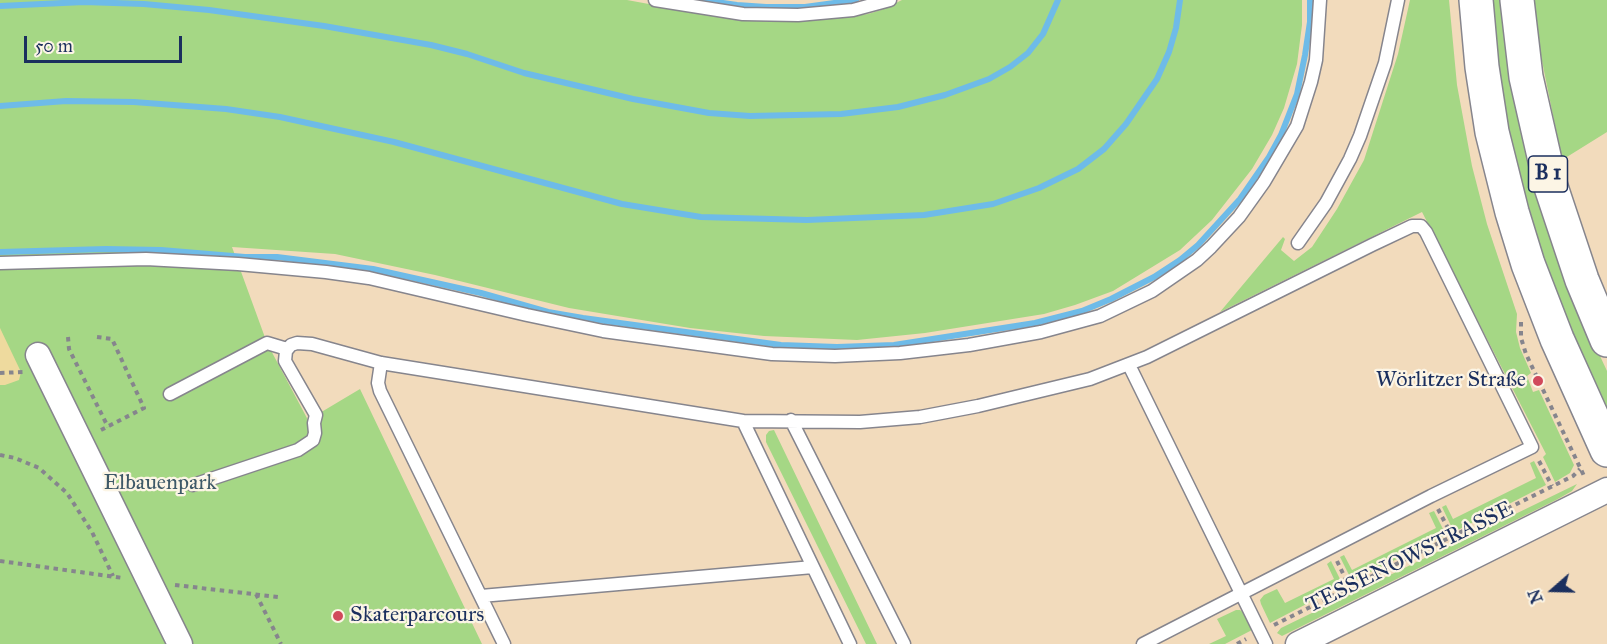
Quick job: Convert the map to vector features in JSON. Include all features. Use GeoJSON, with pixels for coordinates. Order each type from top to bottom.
{"type":"FeatureCollection","features":[{"type":"Feature","properties":{"kind":"main road","name":"B 1"},"geometry":{"type":"LineString","coordinates":[[1476,0],[1482,67],[1492,132],[1514,221],[1557,339],[1607,450]]}},
{"type":"Feature","properties":{"kind":"main road","name":"B 1"},"geometry":{"type":"LineString","coordinates":[[1517,0],[1526,76],[1548,177],[1567,238],[1607,340]]}},
{"type":"Feature","properties":{"kind":"street"},"geometry":{"type":"LineString","coordinates":[[38,355],[180,644]]}},
{"type":"Feature","properties":{"kind":"street","name":"TESSENOWSTRASSE"},"geometry":{"type":"LineString","coordinates":[[1298,644],[1607,490]]}},
{"type":"Feature","properties":{"kind":"lane"},"geometry":{"type":"LineString","coordinates":[[655,0],[743,14],[798,15],[853,10],[890,0]]}},
{"type":"Feature","properties":{"kind":"lane"},"geometry":{"type":"LineString","coordinates":[[0,263],[146,259],[326,272],[369,278],[603,331],[772,354],[835,356],[900,353],[969,345],[1041,332],[1100,316],[1136,300],[1182,272],[1211,247],[1239,217],[1264,182],[1297,126],[1316,60],[1320,0]]}},
{"type":"Feature","properties":{"kind":"lane"},"geometry":{"type":"LineString","coordinates":[[1298,243],[1326,202],[1360,136],[1384,63],[1398,0]]}},
{"type":"Feature","properties":{"kind":"lane"},"geometry":{"type":"LineString","coordinates":[[193,485],[298,450],[313,440],[316,415],[286,365],[287,349],[295,343],[306,343],[381,363],[743,421],[860,422],[920,417],[1047,390],[1090,379],[1129,365],[1372,245],[1412,226],[1420,225],[1426,232],[1532,447],[1431,496],[1143,644]]}},
{"type":"Feature","properties":{"kind":"lane"},"geometry":{"type":"LineString","coordinates":[[170,394],[267,343],[287,349]]}},
{"type":"Feature","properties":{"kind":"lane"},"geometry":{"type":"LineString","coordinates":[[381,363],[378,383],[380,391],[504,644]]}},
{"type":"Feature","properties":{"kind":"lane"},"geometry":{"type":"LineString","coordinates":[[1129,365],[1266,644]]}},
{"type":"Feature","properties":{"kind":"lane"},"geometry":{"type":"LineString","coordinates":[[791,420],[904,644]]}},
{"type":"Feature","properties":{"kind":"lane"},"geometry":{"type":"LineString","coordinates":[[743,421],[850,644]]}},
{"type":"Feature","properties":{"kind":"lane"},"geometry":{"type":"LineString","coordinates":[[481,596],[813,567]]}},
{"type":"Feature","properties":{"kind":"path"},"geometry":{"type":"LineString","coordinates":[[68,337],[69,349],[108,427]]}},
{"type":"Feature","properties":{"kind":"path"},"geometry":{"type":"LineString","coordinates":[[80,440],[144,408],[112,339],[97,337]]}},
{"type":"Feature","properties":{"kind":"path"},"geometry":{"type":"LineString","coordinates":[[1568,446],[1575,443]]}},
{"type":"Feature","properties":{"kind":"path"},"geometry":{"type":"LineString","coordinates":[[1532,447],[1552,487]]}},
{"type":"Feature","properties":{"kind":"path"},"geometry":{"type":"LineString","coordinates":[[0,455],[15,458],[39,468],[67,493],[92,532],[113,577]]}},
{"type":"Feature","properties":{"kind":"path","name":"TESSENOWSTRASSE"},"geometry":{"type":"LineString","coordinates":[[1237,644],[1453,538],[1573,476],[1580,469]]}},
{"type":"Feature","properties":{"kind":"path"},"geometry":{"type":"LineString","coordinates":[[1431,496],[1453,538]]}},
{"type":"Feature","properties":{"kind":"path"},"geometry":{"type":"LineString","coordinates":[[1331,548],[1350,588]]}},
{"type":"Feature","properties":{"kind":"path"},"geometry":{"type":"LineString","coordinates":[[0,561],[278,597]]}},
{"type":"Feature","properties":{"kind":"path"},"geometry":{"type":"LineString","coordinates":[[256,594],[281,644]]}},
{"type":"Feature","properties":{"kind":"green space","name":"Elbauenpark"},"geometry":{"type":"Polygon","coordinates":[[[0,0],[627,0],[736,20],[787,22],[868,14],[902,0],[1302,0],[1302,25],[1297,64],[1284,108],[1272,135],[1252,169],[1212,220],[1180,250],[1113,291],[1044,314],[925,333],[857,340],[764,336],[690,328],[569,308],[435,275],[335,254],[232,247],[267,343],[308,420],[360,389],[482,644],[0,644],[0,0]]]}},
{"type":"Feature","properties":{"kind":"green space"},"geometry":{"type":"Polygon","coordinates":[[[1410,0],[1449,0],[1457,85],[1472,166],[1487,224],[1517,314],[1516,332],[1531,373],[1527,376],[1533,392],[1539,390],[1574,465],[1570,473],[1555,482],[1543,457],[1546,454],[1422,212],[1220,312],[1283,237],[1285,239],[1281,250],[1294,261],[1312,247],[1337,209],[1364,160],[1398,54],[1410,0]]]}},
{"type":"Feature","properties":{"kind":"green space"},"geometry":{"type":"Polygon","coordinates":[[[1487,0],[1505,0],[1587,328],[1607,371],[1607,418],[1582,369],[1513,175],[1487,0]]]}},
{"type":"Feature","properties":{"kind":"green space"},"geometry":{"type":"Polygon","coordinates":[[[1534,0],[1607,0],[1607,132],[1562,160],[1540,51],[1534,0]]]}},
{"type":"Feature","properties":{"kind":"green space"},"geometry":{"type":"Polygon","coordinates":[[[774,430],[877,644],[866,644],[766,442],[766,435],[769,431],[774,430]]]}},
{"type":"Feature","properties":{"kind":"green space"},"geometry":{"type":"Polygon","coordinates":[[[1534,461],[1546,485],[1454,532],[1442,507],[1446,505],[1453,519],[1536,478],[1530,463],[1534,461]]]}},
{"type":"Feature","properties":{"kind":"green space"},"geometry":{"type":"Polygon","coordinates":[[[1577,484],[1572,491],[1556,500],[1282,636],[1277,633],[1281,628],[1577,484]]]}},
{"type":"Feature","properties":{"kind":"green space"},"geometry":{"type":"Polygon","coordinates":[[[1434,511],[1446,535],[1352,581],[1340,557],[1344,555],[1352,570],[1436,528],[1429,513],[1434,511]]]}},
{"type":"Feature","properties":{"kind":"green space"},"geometry":{"type":"Polygon","coordinates":[[[1331,561],[1343,585],[1270,623],[1260,600],[1264,595],[1277,589],[1285,603],[1334,579],[1327,564],[1331,561]]]}},
{"type":"Feature","properties":{"kind":"green space"},"geometry":{"type":"Polygon","coordinates":[[[1236,610],[1244,613],[1252,630],[1225,644],[1209,644],[1226,636],[1217,619],[1236,610]]]}},
{"type":"Feature","properties":{"kind":"sand"},"geometry":{"type":"Polygon","coordinates":[[[0,328],[21,372],[19,380],[5,385],[0,385],[0,328]]]}},
{"type":"Feature","properties":{"kind":"waterway"},"geometry":{"type":"LineString","coordinates":[[702,0],[766,7],[805,7],[856,0]]}},
{"type":"Feature","properties":{"kind":"waterway"},"geometry":{"type":"LineString","coordinates":[[0,6],[84,2],[144,4],[209,10],[324,26],[431,45],[524,73],[633,99],[709,113],[750,116],[841,114],[898,107],[945,95],[989,79],[1028,53],[1043,34],[1058,0]]}},
{"type":"Feature","properties":{"kind":"waterway"},"geometry":{"type":"LineString","coordinates":[[0,106],[66,101],[134,102],[226,109],[280,117],[394,142],[622,204],[701,217],[807,220],[924,215],[993,204],[1039,188],[1078,169],[1104,149],[1126,124],[1157,79],[1169,52],[1176,28],[1180,0]]}},
{"type":"Feature","properties":{"kind":"waterway"},"geometry":{"type":"LineString","coordinates":[[0,252],[106,249],[277,257],[373,269],[481,293],[548,312],[781,345],[837,347],[894,345],[1035,323],[1082,311],[1154,277],[1198,245],[1240,199],[1281,135],[1297,94],[1310,22],[1310,0]]}},
{"type":"Feature","properties":{"kind":"place","name":"Wörlitzer Straße"},"geometry":{"type":"Point","coordinates":[1538,381]}},
{"type":"Feature","properties":{"kind":"place","name":"Skaterparcours"},"geometry":{"type":"Point","coordinates":[338,616]}}]}
